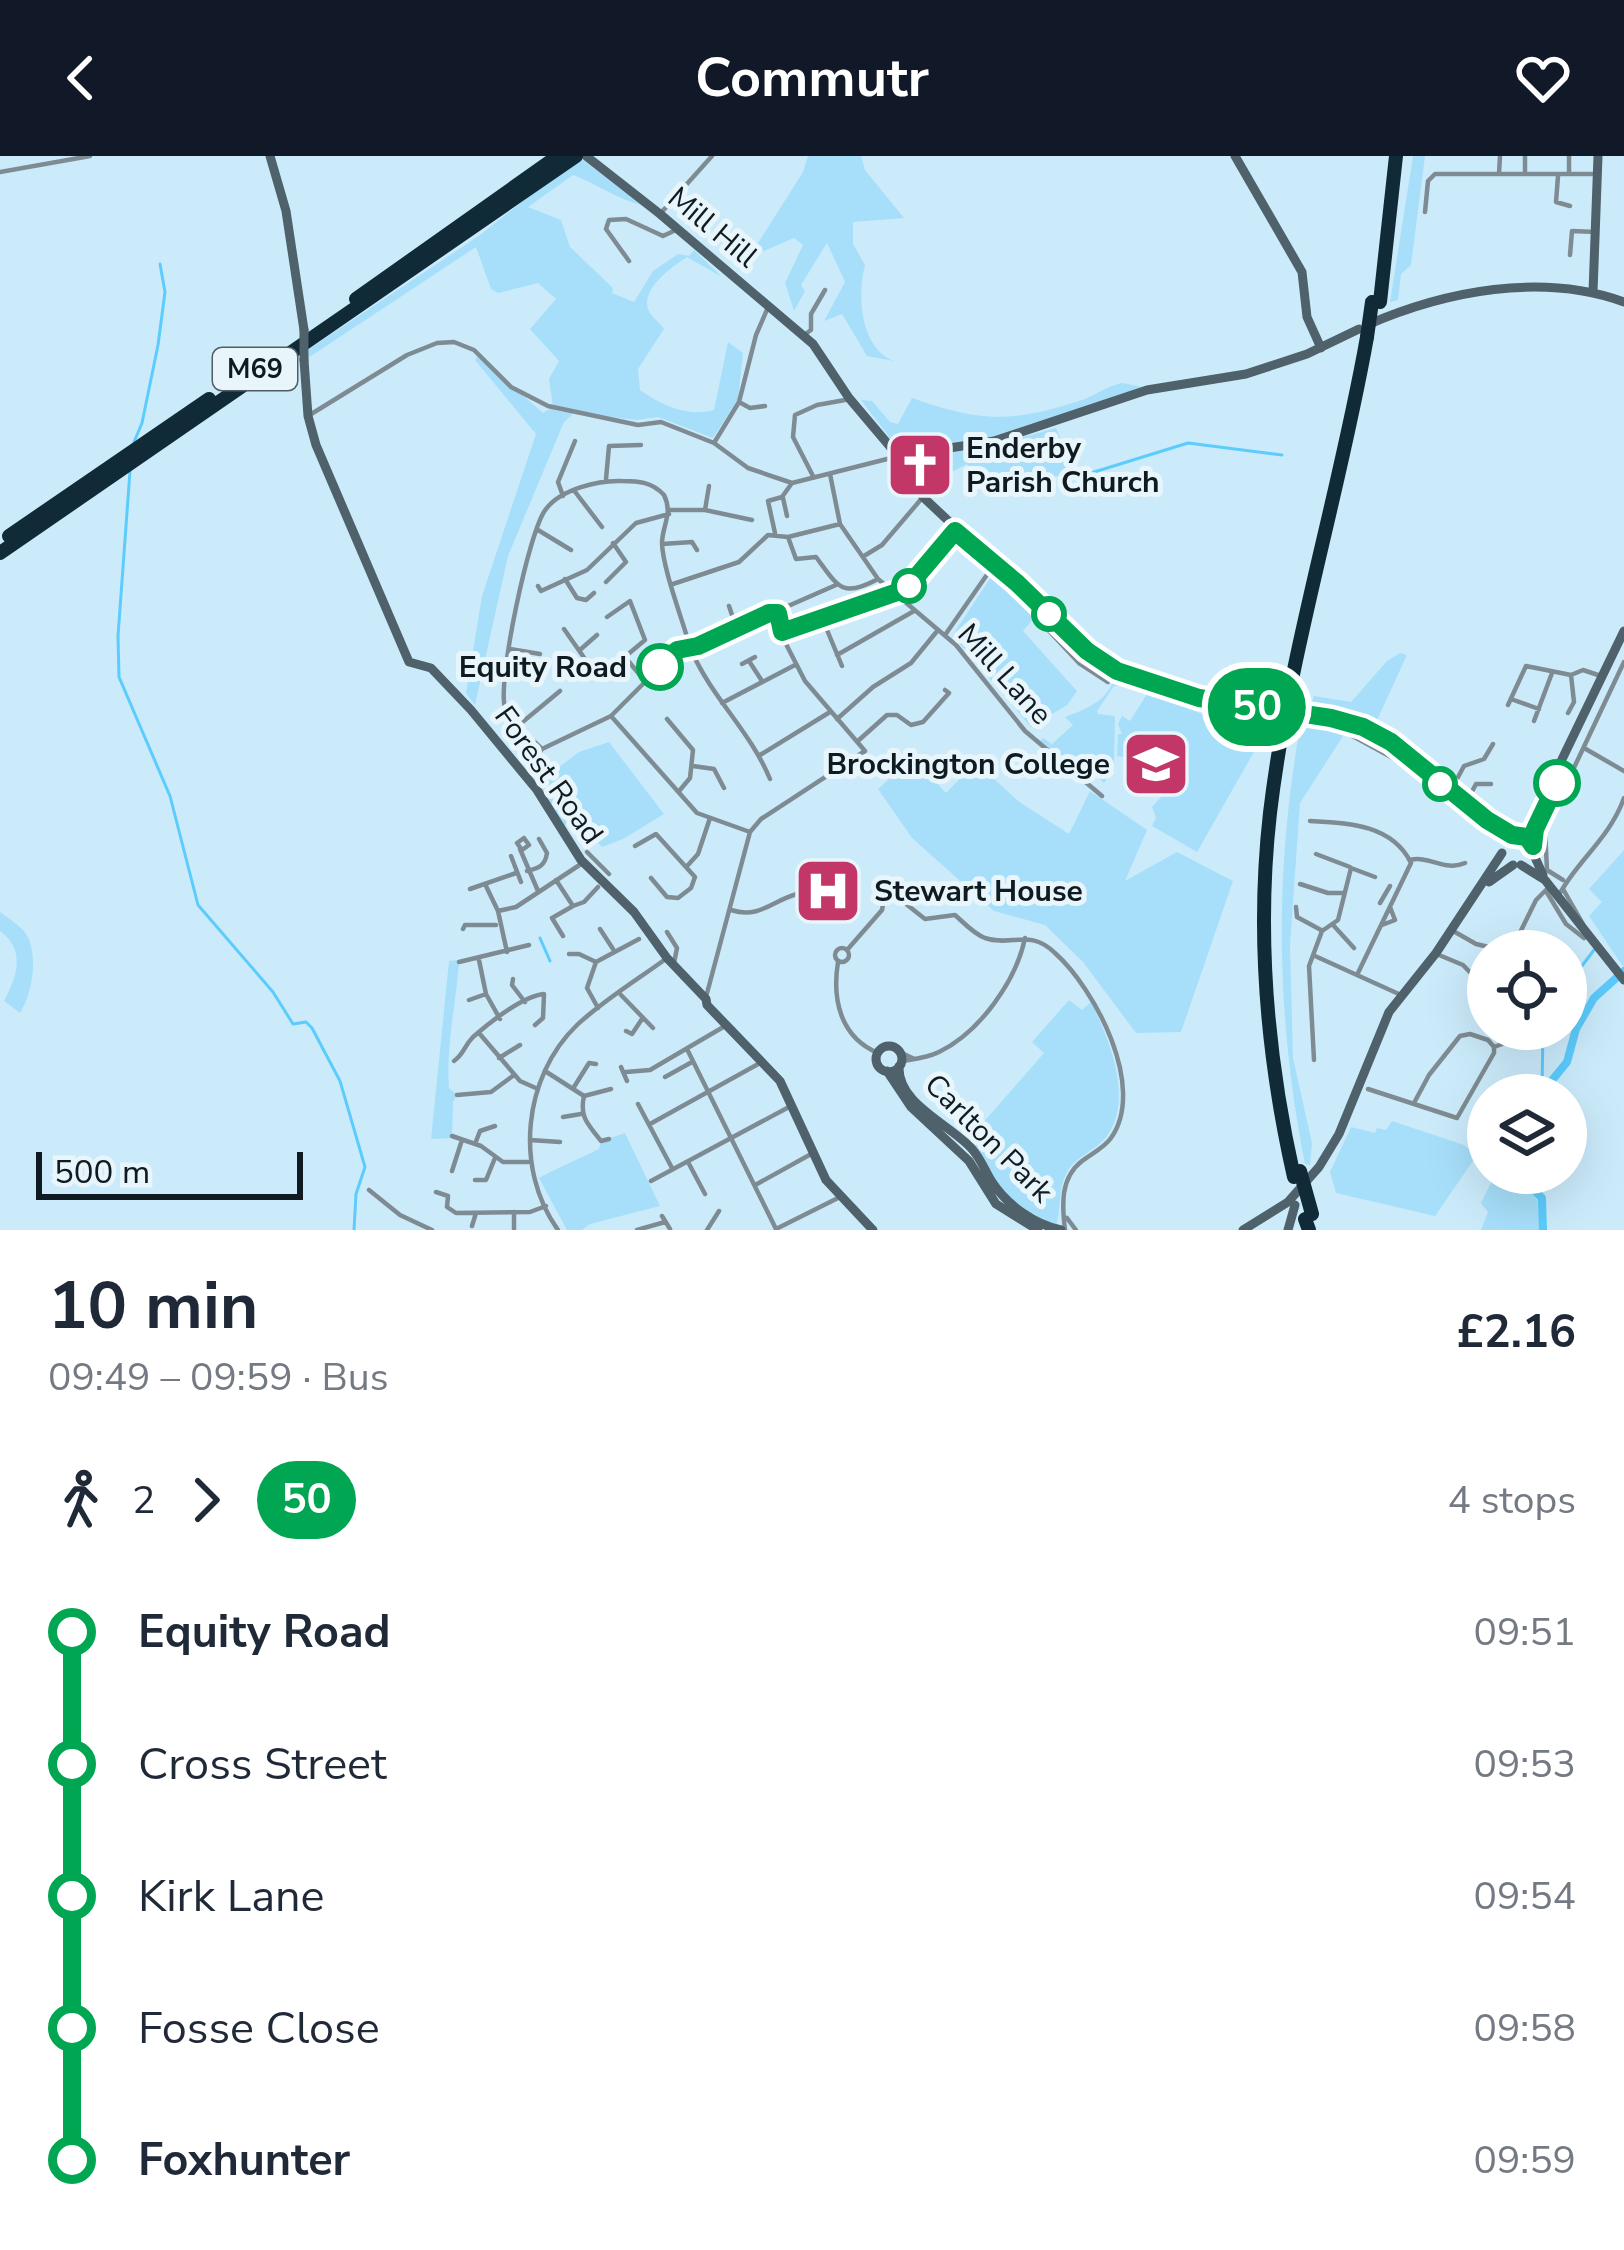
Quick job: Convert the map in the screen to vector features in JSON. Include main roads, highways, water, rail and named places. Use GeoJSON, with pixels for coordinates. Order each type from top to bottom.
{"type":"FeatureCollection","features":[{"type":"Feature","properties":{"kind":"highway","name":"M69"},"geometry":{"type":"LineString","coordinates":[[0,542],[558,156]]}},
{"type":"Feature","properties":{"kind":"highway"},"geometry":{"type":"LineString","coordinates":[[1311,1223],[1274,1074],[1266,1006],[1267,846],[1287,710],[1376,302],[1392,156]]}},
{"type":"Feature","properties":{"kind":"highway","name":"M69"},"geometry":{"type":"LineString","coordinates":[[0,553],[583,157]]}},
{"type":"Feature","properties":{"kind":"waterway"},"geometry":{"type":"LineString","coordinates":[[134,442],[158,345],[165,292],[160,264]]}},
{"type":"Feature","properties":{"kind":"waterway"},"geometry":{"type":"LineString","coordinates":[[1078,477],[1188,443],[1282,455]]}},
{"type":"Feature","properties":{"kind":"waterway"},"geometry":{"type":"LineString","coordinates":[[130,471],[119,677],[170,796],[198,905],[273,992],[293,1024],[306,1022],[312,1028],[340,1081],[365,1167],[356,1194],[354,1230]]}},
{"type":"Feature","properties":{"kind":"waterway"},"geometry":{"type":"LineString","coordinates":[[540,938],[550,961]]}},
{"type":"Feature","properties":{"kind":"waterway"},"geometry":{"type":"LineString","coordinates":[[1587,959],[1594,950]]}},
{"type":"Feature","properties":{"kind":"waterway"},"geometry":{"type":"LineString","coordinates":[[1557,1074],[1567,1062],[1576,1029],[1594,998],[1624,971]]}},
{"type":"Feature","properties":{"kind":"waterway"},"geometry":{"type":"LineString","coordinates":[[1542,1074],[1543,1050]]}},
{"type":"Feature","properties":{"kind":"waterway"},"geometry":{"type":"LineString","coordinates":[[1538,1194],[1543,1230]]}},
{"type":"Feature","properties":{"kind":"place","name":"Enderby Parish Church"},"geometry":{"type":"Point","coordinates":[920,465]}},
{"type":"Feature","properties":{"kind":"place","name":"Equity Road"},"geometry":{"type":"Point","coordinates":[660,667]}},
{"type":"Feature","properties":{"kind":"place","name":"Brockington College"},"geometry":{"type":"Point","coordinates":[1156,764]}},
{"type":"Feature","properties":{"kind":"place","name":"Stewart House"},"geometry":{"type":"Point","coordinates":[828,891]}}]}
